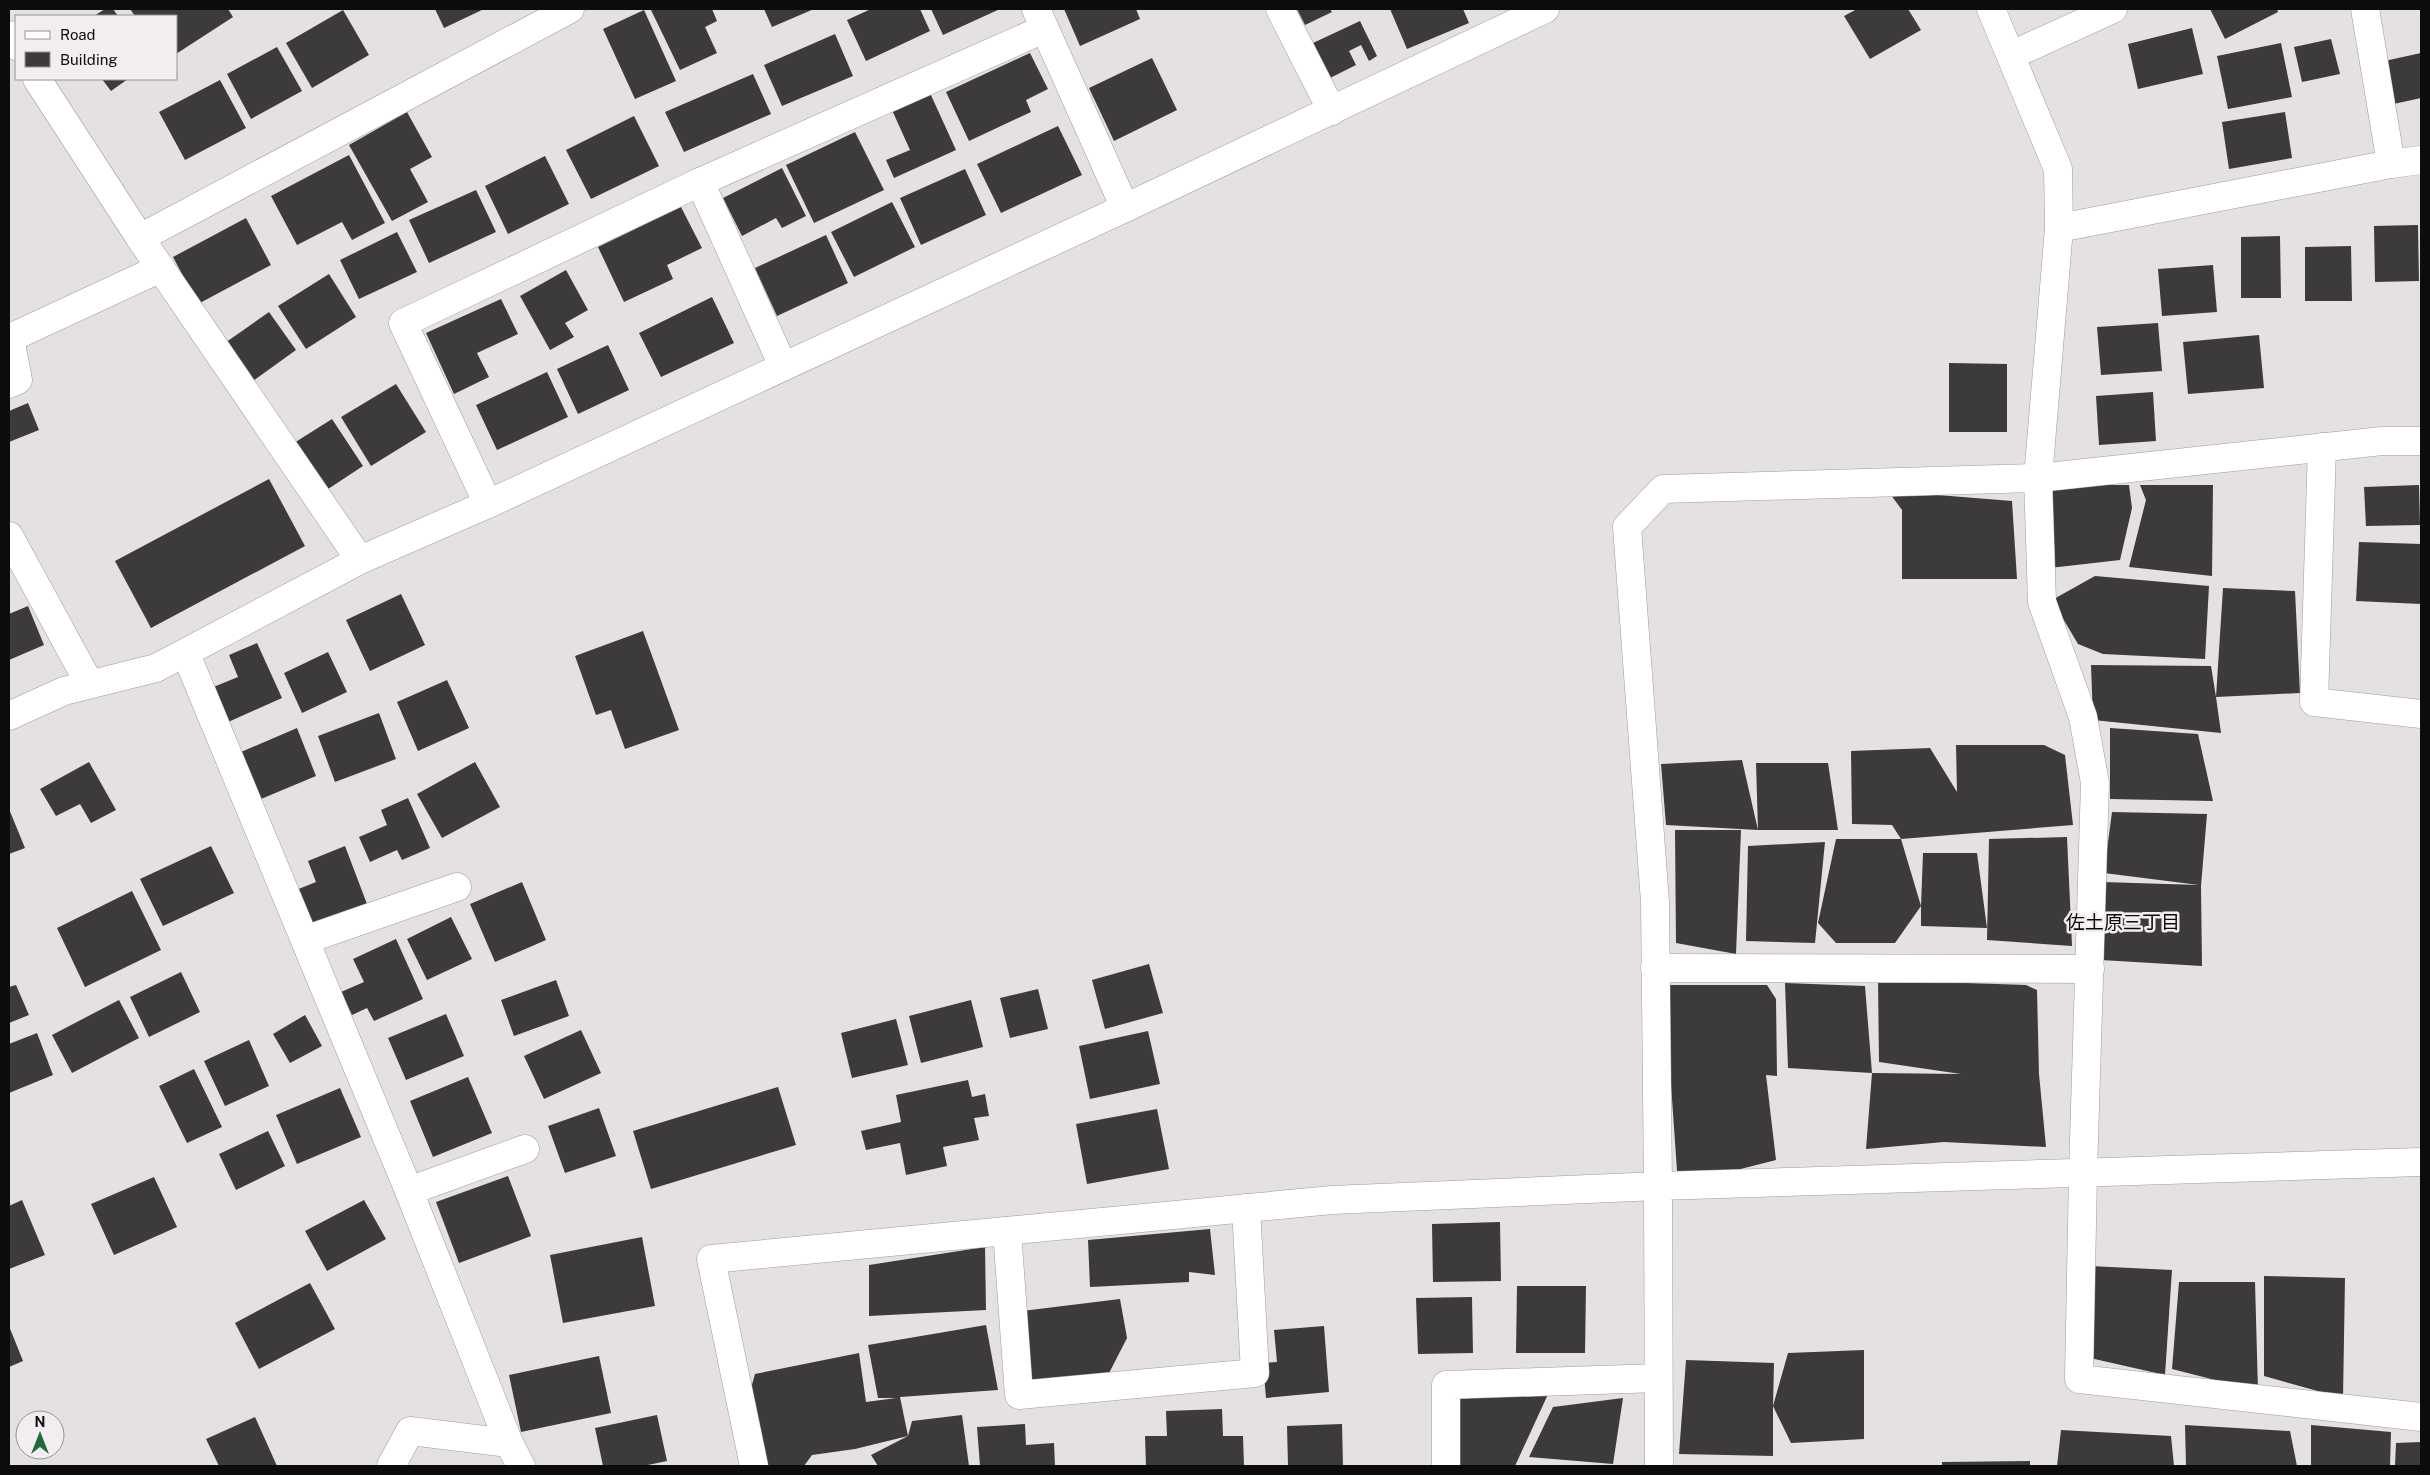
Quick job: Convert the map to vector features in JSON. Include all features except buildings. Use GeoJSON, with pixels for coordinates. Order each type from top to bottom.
{"type":"FeatureCollection","features":[{"type":"Feature","properties":{"kind":"street"},"geometry":{"type":"LineString","coordinates":[[140,238],[570,9]]}},
{"type":"Feature","properties":{"kind":"street"},"geometry":{"type":"LineString","coordinates":[[1280,9],[1332,111]]}},
{"type":"Feature","properties":{"kind":"street"},"geometry":{"type":"LineString","coordinates":[[9,716],[64,691],[89,683],[156,668],[186,654],[360,560],[488,504],[1125,208],[1545,9]]}},
{"type":"Feature","properties":{"kind":"street"},"geometry":{"type":"LineString","coordinates":[[1991,9],[2012,55],[2058,169],[2059,228],[2038,478],[2042,602],[2083,717],[2095,783],[2083,1173],[2079,1379],[2421,1417]]}},
{"type":"Feature","properties":{"kind":"street"},"geometry":{"type":"LineString","coordinates":[[2012,55],[2113,9]]}},
{"type":"Feature","properties":{"kind":"street"},"geometry":{"type":"LineString","coordinates":[[2365,9],[2391,164]]}},
{"type":"Feature","properties":{"kind":"street"},"geometry":{"type":"LineString","coordinates":[[488,504],[403,323],[1040,19],[1125,208]]}},
{"type":"Feature","properties":{"kind":"street"},"geometry":{"type":"LineString","coordinates":[[38,80],[140,238],[360,560]]}},
{"type":"Feature","properties":{"kind":"street"},"geometry":{"type":"LineString","coordinates":[[2059,228],[2391,164],[2421,160]]}},
{"type":"Feature","properties":{"kind":"street"},"geometry":{"type":"LineString","coordinates":[[700,182],[783,366]]}},
{"type":"Feature","properties":{"kind":"street"},"geometry":{"type":"LineString","coordinates":[[9,384],[18,380],[10,338],[161,268]]}},
{"type":"Feature","properties":{"kind":"street"},"geometry":{"type":"LineString","coordinates":[[1659,1466],[1655,902],[1627,527],[1663,489],[2038,478],[2382,440],[2421,441]]}},
{"type":"Feature","properties":{"kind":"street"},"geometry":{"type":"LineString","coordinates":[[2322,447],[2314,702],[2421,714]]}},
{"type":"Feature","properties":{"kind":"street"},"geometry":{"type":"LineString","coordinates":[[9,536],[89,683]]}},
{"type":"Feature","properties":{"kind":"street"},"geometry":{"type":"LineString","coordinates":[[186,654],[409,1191],[515,1455]]}},
{"type":"Feature","properties":{"kind":"street"},"geometry":{"type":"LineString","coordinates":[[305,940],[457,887]]}},
{"type":"Feature","properties":{"kind":"street"},"geometry":{"type":"LineString","coordinates":[[1655,968],[2090,969]]}},
{"type":"Feature","properties":{"kind":"street"},"geometry":{"type":"LineString","coordinates":[[409,1191],[525,1149]]}},
{"type":"Feature","properties":{"kind":"street"},"geometry":{"type":"LineString","coordinates":[[754,1466],[711,1259],[1332,1200],[1658,1186],[2421,1162]]}},
{"type":"Feature","properties":{"kind":"street"},"geometry":{"type":"LineString","coordinates":[[1007,1231],[1019,1395],[1255,1373],[1246,1208]]}},
{"type":"Feature","properties":{"kind":"street"},"geometry":{"type":"LineString","coordinates":[[1446,1466],[1446,1385],[1658,1378]]}},
{"type":"Feature","properties":{"kind":"street"},"geometry":{"type":"LineString","coordinates":[[391,1466],[410,1431],[515,1455]]}},
{"type":"Feature","properties":{"kind":"district","name":"佐土原三丁目"},"geometry":{"type":"Point","coordinates":[2123,922]}}]}
